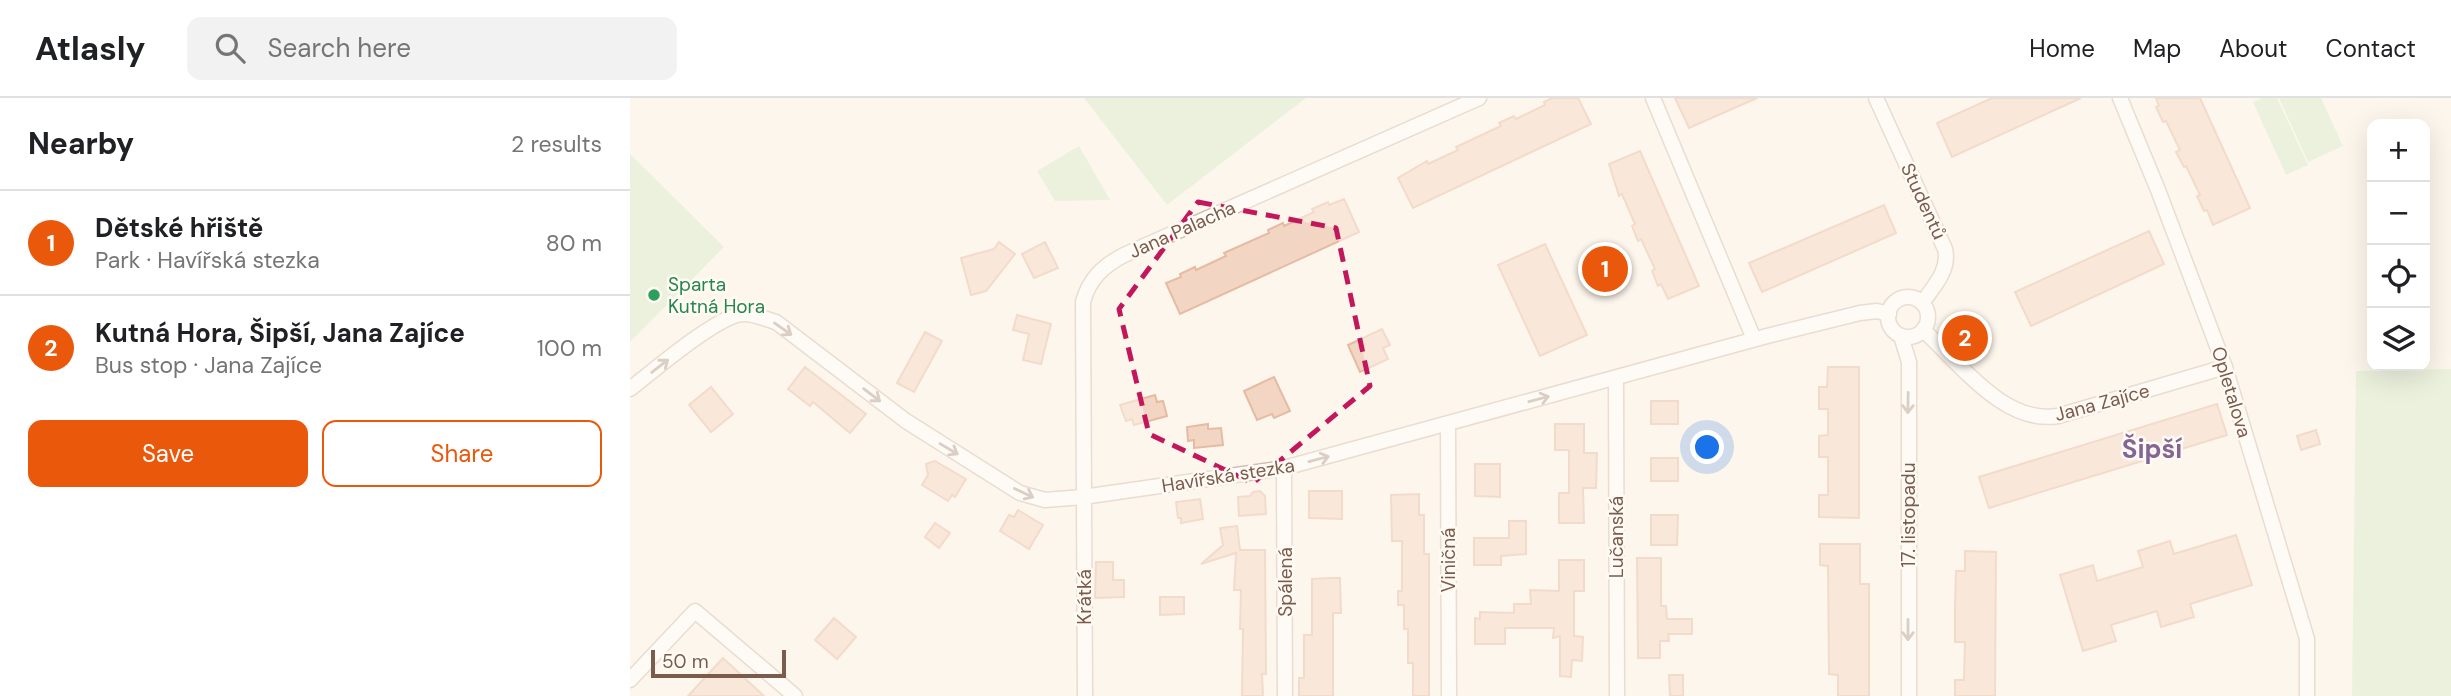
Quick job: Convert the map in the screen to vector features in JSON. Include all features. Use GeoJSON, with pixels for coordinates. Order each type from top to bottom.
{"type":"FeatureCollection","features":[{"type":"Feature","properties":{"kind":"street","name":"Jana Palacha"},"geometry":{"type":"LineString","coordinates":[[1083,497],[1083,302],[1093,277],[1124,255],[1479,98]]}},
{"type":"Feature","properties":{"kind":"street"},"geometry":{"type":"LineString","coordinates":[[1653,98],[1754,339]]}},
{"type":"Feature","properties":{"kind":"street","name":"Studentů"},"geometry":{"type":"LineString","coordinates":[[1876,98],[1948,259],[1945,269],[1922,303]]}},
{"type":"Feature","properties":{"kind":"street","name":"Opletalova"},"geometry":{"type":"LineString","coordinates":[[2120,98],[2225,367],[2307,639],[2307,696]]}},
{"type":"Feature","properties":{"kind":"street","name":"Havířská stezka"},"geometry":{"type":"LineString","coordinates":[[630,389],[719,323],[742,314],[757,316],[776,323],[906,421],[1020,493],[1045,500],[1284,468],[1754,339],[1860,313],[1877,311],[1889,314],[1894,303],[1905,298],[1922,303]]}},
{"type":"Feature","properties":{"kind":"street"},"geometry":{"type":"LineString","coordinates":[[1889,314],[1891,327],[1901,336],[1913,336],[1923,330],[1928,319],[1926,307],[1922,303]]}},
{"type":"Feature","properties":{"kind":"street","name":"Jana Zajíce"},"geometry":{"type":"LineString","coordinates":[[1923,330],[1990,394],[2021,413],[2034,417],[2058,416],[2225,367]]}},
{"type":"Feature","properties":{"kind":"street","name":"17. listopadu"},"geometry":{"type":"LineString","coordinates":[[1901,336],[1909,362],[1909,696]]}},
{"type":"Feature","properties":{"kind":"street","name":"Lučanská"},"geometry":{"type":"LineString","coordinates":[[1616,378],[1617,696]]}},
{"type":"Feature","properties":{"kind":"street","name":"Viničná"},"geometry":{"type":"LineString","coordinates":[[1448,425],[1449,696]]}},
{"type":"Feature","properties":{"kind":"street","name":"Spálená"},"geometry":{"type":"LineString","coordinates":[[1284,468],[1285,696]]}},
{"type":"Feature","properties":{"kind":"street","name":"Krátká"},"geometry":{"type":"LineString","coordinates":[[1083,497],[1084,696]]}},
{"type":"Feature","properties":{"kind":"street"},"geometry":{"type":"LineString","coordinates":[[630,680],[695,611],[795,696]]}},
{"type":"Feature","properties":{"kind":"highlighted area"},"geometry":{"type":"Polygon","coordinates":[[[1198,202],[1336,228],[1370,386],[1253,483],[1149,434],[1119,309],[1198,202]]]}},
{"type":"Feature","properties":{"kind":"green space"},"geometry":{"type":"Polygon","coordinates":[[[1084,98],[1306,98],[1167,205],[1084,98]]]}},
{"type":"Feature","properties":{"kind":"green space"},"geometry":{"type":"Polygon","coordinates":[[[2262,98],[2277,98],[2308,165],[2286,175],[2253,102],[2262,98]]]}},
{"type":"Feature","properties":{"kind":"green space"},"geometry":{"type":"Polygon","coordinates":[[[2279,98],[2321,98],[2343,146],[2308,162],[2279,98]]]}},
{"type":"Feature","properties":{"kind":"green space"},"geometry":{"type":"Polygon","coordinates":[[[1079,146],[1110,200],[1055,201],[1037,171],[1079,146]]]}},
{"type":"Feature","properties":{"kind":"green space","name":"Sparta Kutná Hora"},"geometry":{"type":"Polygon","coordinates":[[[630,154],[724,247],[630,342],[630,154]]]}},
{"type":"Feature","properties":{"kind":"green space"},"geometry":{"type":"Polygon","coordinates":[[[2451,369],[2451,696],[2352,696],[2356,371],[2451,369]]]}},
{"type":"Feature","properties":{"kind":"building"},"geometry":{"type":"Polygon","coordinates":[[[1552,98],[1578,98],[1591,124],[1413,208],[1398,178],[1427,161],[1428,164],[1458,150],[1456,147],[1501,126],[1499,123],[1514,116],[1516,119],[1545,105],[1544,102],[1552,98]]]}},
{"type":"Feature","properties":{"kind":"building"},"geometry":{"type":"Polygon","coordinates":[[[1675,98],[1757,98],[1689,128],[1675,98]]]}},
{"type":"Feature","properties":{"kind":"building"},"geometry":{"type":"Polygon","coordinates":[[[1992,98],[2081,98],[1952,157],[1937,123],[1992,98]]]}},
{"type":"Feature","properties":{"kind":"building"},"geometry":{"type":"Polygon","coordinates":[[[2156,98],[2200,98],[2250,208],[2213,225],[2197,196],[2200,195],[2186,166],[2184,167],[2176,152],[2180,150],[2156,107],[2159,106],[2156,98]]]}},
{"type":"Feature","properties":{"kind":"building"},"geometry":{"type":"Polygon","coordinates":[[[1640,151],[1699,286],[1668,299],[1661,284],[1658,286],[1652,271],[1655,269],[1641,239],[1638,241],[1632,226],[1635,224],[1622,194],[1619,196],[1609,164],[1640,151]]]}},
{"type":"Feature","properties":{"kind":"building"},"geometry":{"type":"Polygon","coordinates":[[[1344,199],[1359,232],[1180,314],[1166,283],[1195,267],[1196,270],[1226,256],[1224,253],[1269,233],[1268,230],[1283,223],[1284,226],[1314,212],[1312,209],[1344,199]]]}},
{"type":"Feature","properties":{"kind":"building"},"geometry":{"type":"Polygon","coordinates":[[[1884,205],[1896,233],[1762,292],[1749,263],[1884,205]]]}},
{"type":"Feature","properties":{"kind":"building"},"geometry":{"type":"Polygon","coordinates":[[[2149,231],[2164,264],[2031,326],[2015,292],[2149,231]]]}},
{"type":"Feature","properties":{"kind":"building"},"geometry":{"type":"Polygon","coordinates":[[[999,242],[1015,254],[986,291],[971,295],[961,258],[994,249],[999,242]]]}},
{"type":"Feature","properties":{"kind":"building"},"geometry":{"type":"Polygon","coordinates":[[[1045,242],[1058,268],[1034,278],[1022,254],[1045,242]]]}},
{"type":"Feature","properties":{"kind":"building"},"geometry":{"type":"Polygon","coordinates":[[[1545,244],[1587,335],[1540,356],[1498,265],[1545,244]]]}},
{"type":"Feature","properties":{"kind":"building"},"geometry":{"type":"Polygon","coordinates":[[[1017,315],[1051,324],[1041,364],[1023,360],[1029,334],[1013,330],[1017,315]]]}},
{"type":"Feature","properties":{"kind":"building"},"geometry":{"type":"Polygon","coordinates":[[[1382,329],[1390,345],[1383,348],[1388,359],[1360,372],[1348,345],[1382,329]]]}},
{"type":"Feature","properties":{"kind":"building"},"geometry":{"type":"Polygon","coordinates":[[[925,332],[942,341],[914,392],[897,383],[925,332]]]}},
{"type":"Feature","properties":{"kind":"building"},"geometry":{"type":"Polygon","coordinates":[[[805,367],[866,414],[850,433],[813,402],[810,406],[788,389],[805,367]]]}},
{"type":"Feature","properties":{"kind":"building"},"geometry":{"type":"Polygon","coordinates":[[[1828,367],[1859,367],[1859,518],[1819,517],[1819,495],[1828,495],[1828,457],[1819,457],[1819,436],[1828,435],[1828,409],[1819,409],[1819,387],[1827,387],[1828,367]]]}},
{"type":"Feature","properties":{"kind":"building"},"geometry":{"type":"Polygon","coordinates":[[[1274,377],[1290,411],[1274,418],[1272,414],[1257,420],[1244,391],[1274,377]]]}},
{"type":"Feature","properties":{"kind":"building"},"geometry":{"type":"Polygon","coordinates":[[[711,387],[733,414],[711,432],[689,405],[711,387]]]}},
{"type":"Feature","properties":{"kind":"building"},"geometry":{"type":"Polygon","coordinates":[[[1155,395],[1157,402],[1163,401],[1167,416],[1134,425],[1132,419],[1126,421],[1120,405],[1155,395]]]}},
{"type":"Feature","properties":{"kind":"building"},"geometry":{"type":"Polygon","coordinates":[[[1651,401],[1678,401],[1678,424],[1651,424],[1651,401]]]}},
{"type":"Feature","properties":{"kind":"building"},"geometry":{"type":"Polygon","coordinates":[[[2217,404],[2227,435],[1989,508],[1979,477],[2217,404]]]}},
{"type":"Feature","properties":{"kind":"building"},"geometry":{"type":"Polygon","coordinates":[[[1208,424],[1208,429],[1221,428],[1223,445],[1194,448],[1194,440],[1188,441],[1187,427],[1208,424]]]}},
{"type":"Feature","properties":{"kind":"building"},"geometry":{"type":"Polygon","coordinates":[[[1555,424],[1584,424],[1584,453],[1597,453],[1596,488],[1583,488],[1584,523],[1559,523],[1559,493],[1569,493],[1569,450],[1555,450],[1555,424]]]}},
{"type":"Feature","properties":{"kind":"building"},"geometry":{"type":"Polygon","coordinates":[[[2316,430],[2320,444],[2301,450],[2297,436],[2316,430]]]}},
{"type":"Feature","properties":{"kind":"building"},"geometry":{"type":"Polygon","coordinates":[[[1651,458],[1678,458],[1678,481],[1651,481],[1651,458]]]}},
{"type":"Feature","properties":{"kind":"building"},"geometry":{"type":"Polygon","coordinates":[[[935,461],[966,479],[955,497],[952,495],[948,501],[922,485],[928,475],[926,464],[935,461]]]}},
{"type":"Feature","properties":{"kind":"building"},"geometry":{"type":"Polygon","coordinates":[[[1475,464],[1500,464],[1500,497],[1475,496],[1475,464]]]}},
{"type":"Feature","properties":{"kind":"building"},"geometry":{"type":"Polygon","coordinates":[[[1260,491],[1265,496],[1266,514],[1239,516],[1238,497],[1250,496],[1253,492],[1260,491]]]}},
{"type":"Feature","properties":{"kind":"building"},"geometry":{"type":"Polygon","coordinates":[[[1309,491],[1342,491],[1342,519],[1309,518],[1309,491]]]}},
{"type":"Feature","properties":{"kind":"building"},"geometry":{"type":"Polygon","coordinates":[[[1419,494],[1419,515],[1424,515],[1424,554],[1429,554],[1429,696],[1413,696],[1413,663],[1408,663],[1408,629],[1404,629],[1404,605],[1398,605],[1398,591],[1402,591],[1402,541],[1392,541],[1391,495],[1419,494]]]}},
{"type":"Feature","properties":{"kind":"building"},"geometry":{"type":"Polygon","coordinates":[[[1200,499],[1203,519],[1181,523],[1176,502],[1200,499]]]}},
{"type":"Feature","properties":{"kind":"building"},"geometry":{"type":"Polygon","coordinates":[[[1018,510],[1043,525],[1029,549],[1000,531],[1009,515],[1014,517],[1018,510]]]}},
{"type":"Feature","properties":{"kind":"building"},"geometry":{"type":"Polygon","coordinates":[[[1651,515],[1678,515],[1677,545],[1651,545],[1651,515]]]}},
{"type":"Feature","properties":{"kind":"building"},"geometry":{"type":"Polygon","coordinates":[[[1509,521],[1526,521],[1526,554],[1501,556],[1501,565],[1474,565],[1474,538],[1509,538],[1509,521]]]}},
{"type":"Feature","properties":{"kind":"building"},"geometry":{"type":"Polygon","coordinates":[[[935,523],[950,533],[939,548],[925,537],[935,523]]]}},
{"type":"Feature","properties":{"kind":"building"},"geometry":{"type":"Polygon","coordinates":[[[1237,526],[1240,550],[1265,550],[1266,674],[1262,674],[1263,696],[1242,696],[1243,629],[1240,629],[1241,590],[1234,590],[1236,553],[1201,564],[1223,545],[1220,528],[1237,526]]]}},
{"type":"Feature","properties":{"kind":"building"},"geometry":{"type":"Polygon","coordinates":[[[2236,535],[2252,585],[2190,604],[2194,617],[2161,627],[2157,611],[2111,625],[2116,641],[2083,651],[2060,575],[2093,565],[2097,581],[2143,567],[2138,551],[2170,541],[2174,554],[2236,535]]]}},
{"type":"Feature","properties":{"kind":"building"},"geometry":{"type":"Polygon","coordinates":[[[1820,544],[1860,544],[1860,584],[1869,584],[1869,696],[1838,696],[1838,675],[1829,674],[1828,566],[1820,565],[1820,544]]]}},
{"type":"Feature","properties":{"kind":"building"},"geometry":{"type":"Polygon","coordinates":[[[1965,551],[1996,552],[1995,696],[1955,696],[1955,680],[1964,680],[1965,642],[1955,642],[1955,607],[1956,571],[1965,571],[1965,551]]]}},
{"type":"Feature","properties":{"kind":"building"},"geometry":{"type":"Polygon","coordinates":[[[1637,558],[1661,558],[1661,606],[1666,606],[1667,619],[1692,619],[1692,634],[1668,634],[1669,641],[1660,641],[1660,658],[1638,658],[1637,558]]]}},
{"type":"Feature","properties":{"kind":"building"},"geometry":{"type":"Polygon","coordinates":[[[1559,560],[1584,560],[1584,591],[1574,591],[1574,636],[1583,637],[1582,661],[1572,660],[1571,677],[1560,676],[1560,636],[1553,638],[1554,628],[1505,628],[1505,644],[1475,644],[1475,618],[1480,619],[1480,612],[1514,613],[1514,604],[1531,604],[1530,590],[1559,591],[1559,560]]]}},
{"type":"Feature","properties":{"kind":"building"},"geometry":{"type":"Polygon","coordinates":[[[1096,562],[1113,562],[1113,580],[1124,580],[1124,597],[1095,598],[1096,562]]]}},
{"type":"Feature","properties":{"kind":"building"},"geometry":{"type":"Polygon","coordinates":[[[1340,578],[1341,613],[1333,613],[1333,696],[1299,696],[1299,678],[1304,678],[1304,635],[1312,635],[1312,579],[1340,578]]]}},
{"type":"Feature","properties":{"kind":"building"},"geometry":{"type":"Polygon","coordinates":[[[1160,597],[1184,597],[1184,614],[1160,615],[1160,597]]]}},
{"type":"Feature","properties":{"kind":"building"},"geometry":{"type":"Polygon","coordinates":[[[834,618],[856,637],[837,659],[815,640],[834,618]]]}},
{"type":"Feature","properties":{"kind":"building"},"geometry":{"type":"Polygon","coordinates":[[[723,658],[764,696],[688,696],[723,658]]]}},
{"type":"Feature","properties":{"kind":"building"},"geometry":{"type":"Polygon","coordinates":[[[1669,675],[1683,675],[1683,696],[1670,696],[1669,675]]]}},
{"type":"Feature","properties":{"kind":"place","name":"Dětské hřiště"},"geometry":{"type":"Point","coordinates":[1605,269]}},
{"type":"Feature","properties":{"kind":"place","name":"Sparta Kutná Hora"},"geometry":{"type":"Point","coordinates":[654,295]}},
{"type":"Feature","properties":{"kind":"place","name":"Kutná Hora, Šipší, Jana Zajíce"},"geometry":{"type":"Point","coordinates":[1965,338]}},
{"type":"Feature","properties":{"kind":"district","name":"Šipší"},"geometry":{"type":"Point","coordinates":[2152,449]}}]}
